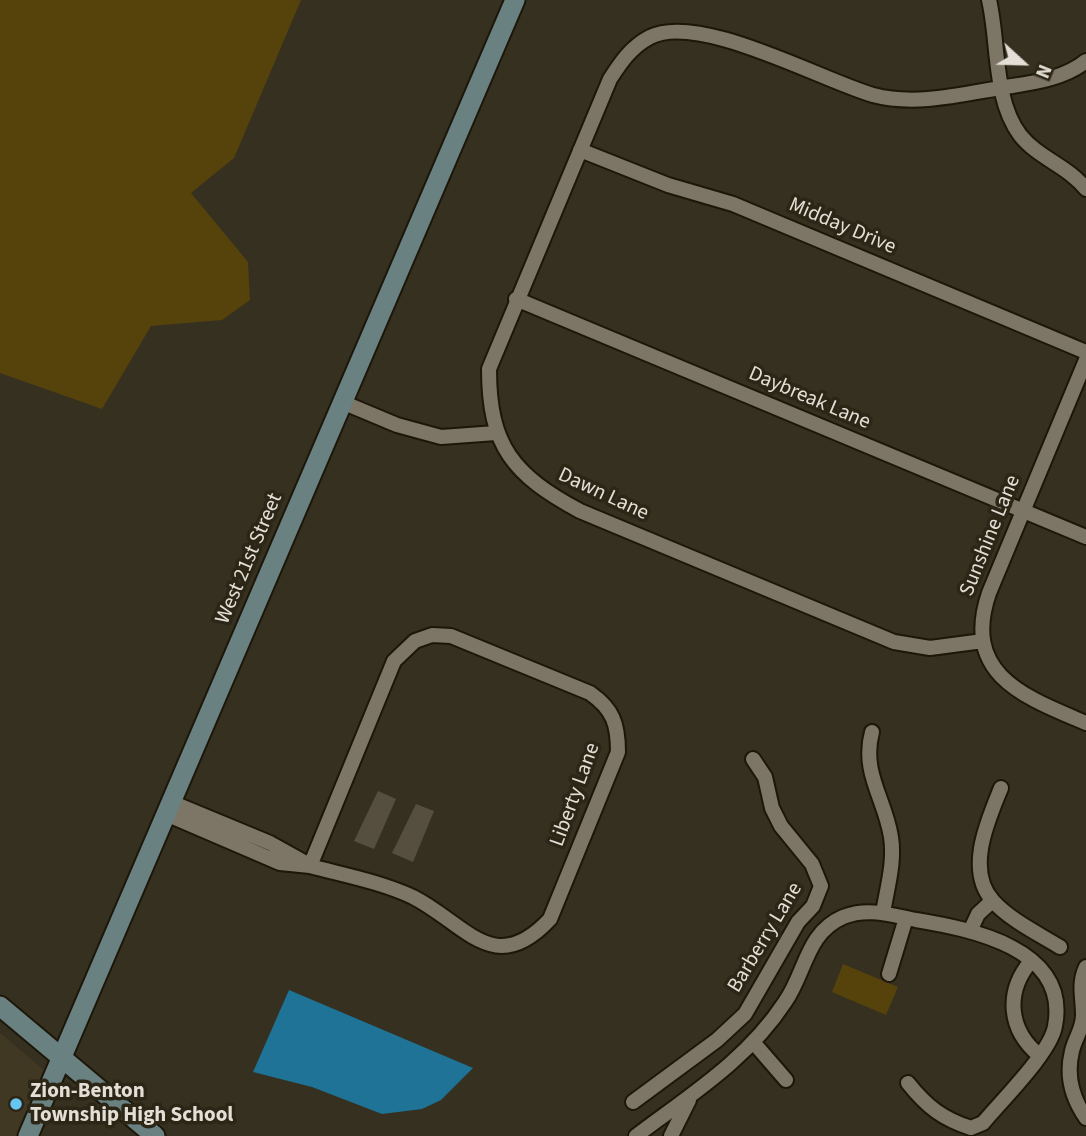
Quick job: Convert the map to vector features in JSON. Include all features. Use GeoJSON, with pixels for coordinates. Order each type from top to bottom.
{"type":"FeatureCollection","features":[{"type":"Feature","properties":{"kind":"street","name":"West 21st Street"},"geometry":{"type":"LineString","coordinates":[[28,1136],[515,0]]}},
{"type":"Feature","properties":{"kind":"street"},"geometry":{"type":"LineString","coordinates":[[989,0],[1007,111],[1020,135],[1067,170],[1086,189]]}},
{"type":"Feature","properties":{"kind":"street","name":"Dawn Lane"},"geometry":{"type":"LineString","coordinates":[[983,640],[930,648],[894,642],[580,511],[541,490],[529,479],[496,433],[489,369],[610,79],[628,52],[649,30],[701,32],[873,95],[906,100],[1003,88]]}},
{"type":"Feature","properties":{"kind":"street"},"geometry":{"type":"LineString","coordinates":[[1003,88],[1041,82],[1078,68],[1086,61]]}},
{"type":"Feature","properties":{"kind":"street","name":"Midday Drive"},"geometry":{"type":"LineString","coordinates":[[580,150],[668,185],[733,204],[1086,352]]}},
{"type":"Feature","properties":{"kind":"street","name":"Daybreak Lane"},"geometry":{"type":"LineString","coordinates":[[516,299],[1086,537]]}},
{"type":"Feature","properties":{"kind":"street","name":"Sunshine Lane"},"geometry":{"type":"LineString","coordinates":[[983,640],[984,608],[1086,360]]}},
{"type":"Feature","properties":{"kind":"street"},"geometry":{"type":"LineString","coordinates":[[342,402],[397,425],[441,437],[496,433]]}},
{"type":"Feature","properties":{"kind":"street","name":"Liberty Lane"},"geometry":{"type":"LineString","coordinates":[[168,808],[280,863],[310,866],[382,885],[414,898],[484,944],[508,948],[534,937],[550,919],[618,752],[618,728],[607,705],[590,693],[451,636],[432,635],[415,641],[394,661],[310,866]]}},
{"type":"Feature","properties":{"kind":"street"},"geometry":{"type":"LineString","coordinates":[[983,640],[1005,683],[1030,700],[1086,723]]}},
{"type":"Feature","properties":{"kind":"street"},"geometry":{"type":"LineString","coordinates":[[872,732],[868,770],[886,813],[891,840],[891,863],[883,913]]}},
{"type":"Feature","properties":{"kind":"street","name":"Barberry Lane"},"geometry":{"type":"LineString","coordinates":[[633,1102],[717,1040],[745,1014],[797,922],[813,906],[821,886],[812,864],[780,826],[772,808],[765,777],[753,759]]}},
{"type":"Feature","properties":{"kind":"street"},"geometry":{"type":"LineString","coordinates":[[1001,788],[985,828],[981,850],[981,878],[992,901],[1060,947]]}},
{"type":"Feature","properties":{"kind":"street"},"geometry":{"type":"LineString","coordinates":[[971,929],[978,914],[992,901]]}},
{"type":"Feature","properties":{"kind":"street"},"geometry":{"type":"LineString","coordinates":[[636,1136],[690,1098],[754,1043],[787,1000],[811,945],[824,929],[843,917],[865,911],[971,929],[1004,943],[1031,961],[1051,986],[1056,1009],[1055,1027],[1040,1056],[983,1123],[971,1128],[944,1119],[924,1104],[908,1083]]}},
{"type":"Feature","properties":{"kind":"street"},"geometry":{"type":"LineString","coordinates":[[889,974],[906,918]]}},
{"type":"Feature","properties":{"kind":"street"},"geometry":{"type":"LineString","coordinates":[[1031,961],[1016,983],[1012,1010],[1021,1036],[1040,1056]]}},
{"type":"Feature","properties":{"kind":"street"},"geometry":{"type":"LineString","coordinates":[[772,967],[797,978]]}},
{"type":"Feature","properties":{"kind":"street"},"geometry":{"type":"LineString","coordinates":[[1086,967],[1080,979],[1080,1034],[1072,1049],[1069,1070],[1076,1104],[1086,1118]]}},
{"type":"Feature","properties":{"kind":"street"},"geometry":{"type":"LineString","coordinates":[[0,1006],[155,1136]]}},
{"type":"Feature","properties":{"kind":"street"},"geometry":{"type":"LineString","coordinates":[[1056,1009],[1082,1009]]}},
{"type":"Feature","properties":{"kind":"street"},"geometry":{"type":"LineString","coordinates":[[754,1043],[786,1080]]}},
{"type":"Feature","properties":{"kind":"street"},"geometry":{"type":"LineString","coordinates":[[671,1136],[690,1098]]}},
{"type":"Feature","properties":{"kind":"shaded area"},"geometry":{"type":"Polygon","coordinates":[[[0,0],[301,0],[234,158],[191,193],[248,262],[250,300],[222,320],[151,326],[102,409],[0,373],[0,0]]]}},
{"type":"Feature","properties":{"kind":"shaded area"},"geometry":{"type":"Polygon","coordinates":[[[843,964],[898,987],[886,1015],[832,992],[843,964]]]}},
{"type":"Feature","properties":{"kind":"shaded area","name":"Zion-Benton Township High School"},"geometry":{"type":"Polygon","coordinates":[[[0,1033],[45,1071],[19,1136],[0,1136],[0,1033]]]}},
{"type":"Feature","properties":{"kind":"water"},"geometry":{"type":"Polygon","coordinates":[[[289,990],[473,1068],[441,1100],[422,1109],[382,1114],[312,1087],[253,1072],[289,990]]]}},
{"type":"Feature","properties":{"kind":"building"},"geometry":{"type":"Polygon","coordinates":[[[378,791],[396,799],[374,849],[354,841],[378,791]]]}},
{"type":"Feature","properties":{"kind":"building"},"geometry":{"type":"Polygon","coordinates":[[[416,804],[434,811],[413,862],[392,853],[416,804]]]}},
{"type":"Feature","properties":{"kind":"place","name":"Zion-Benton Township High School"},"geometry":{"type":"Point","coordinates":[16,1104]}}]}
